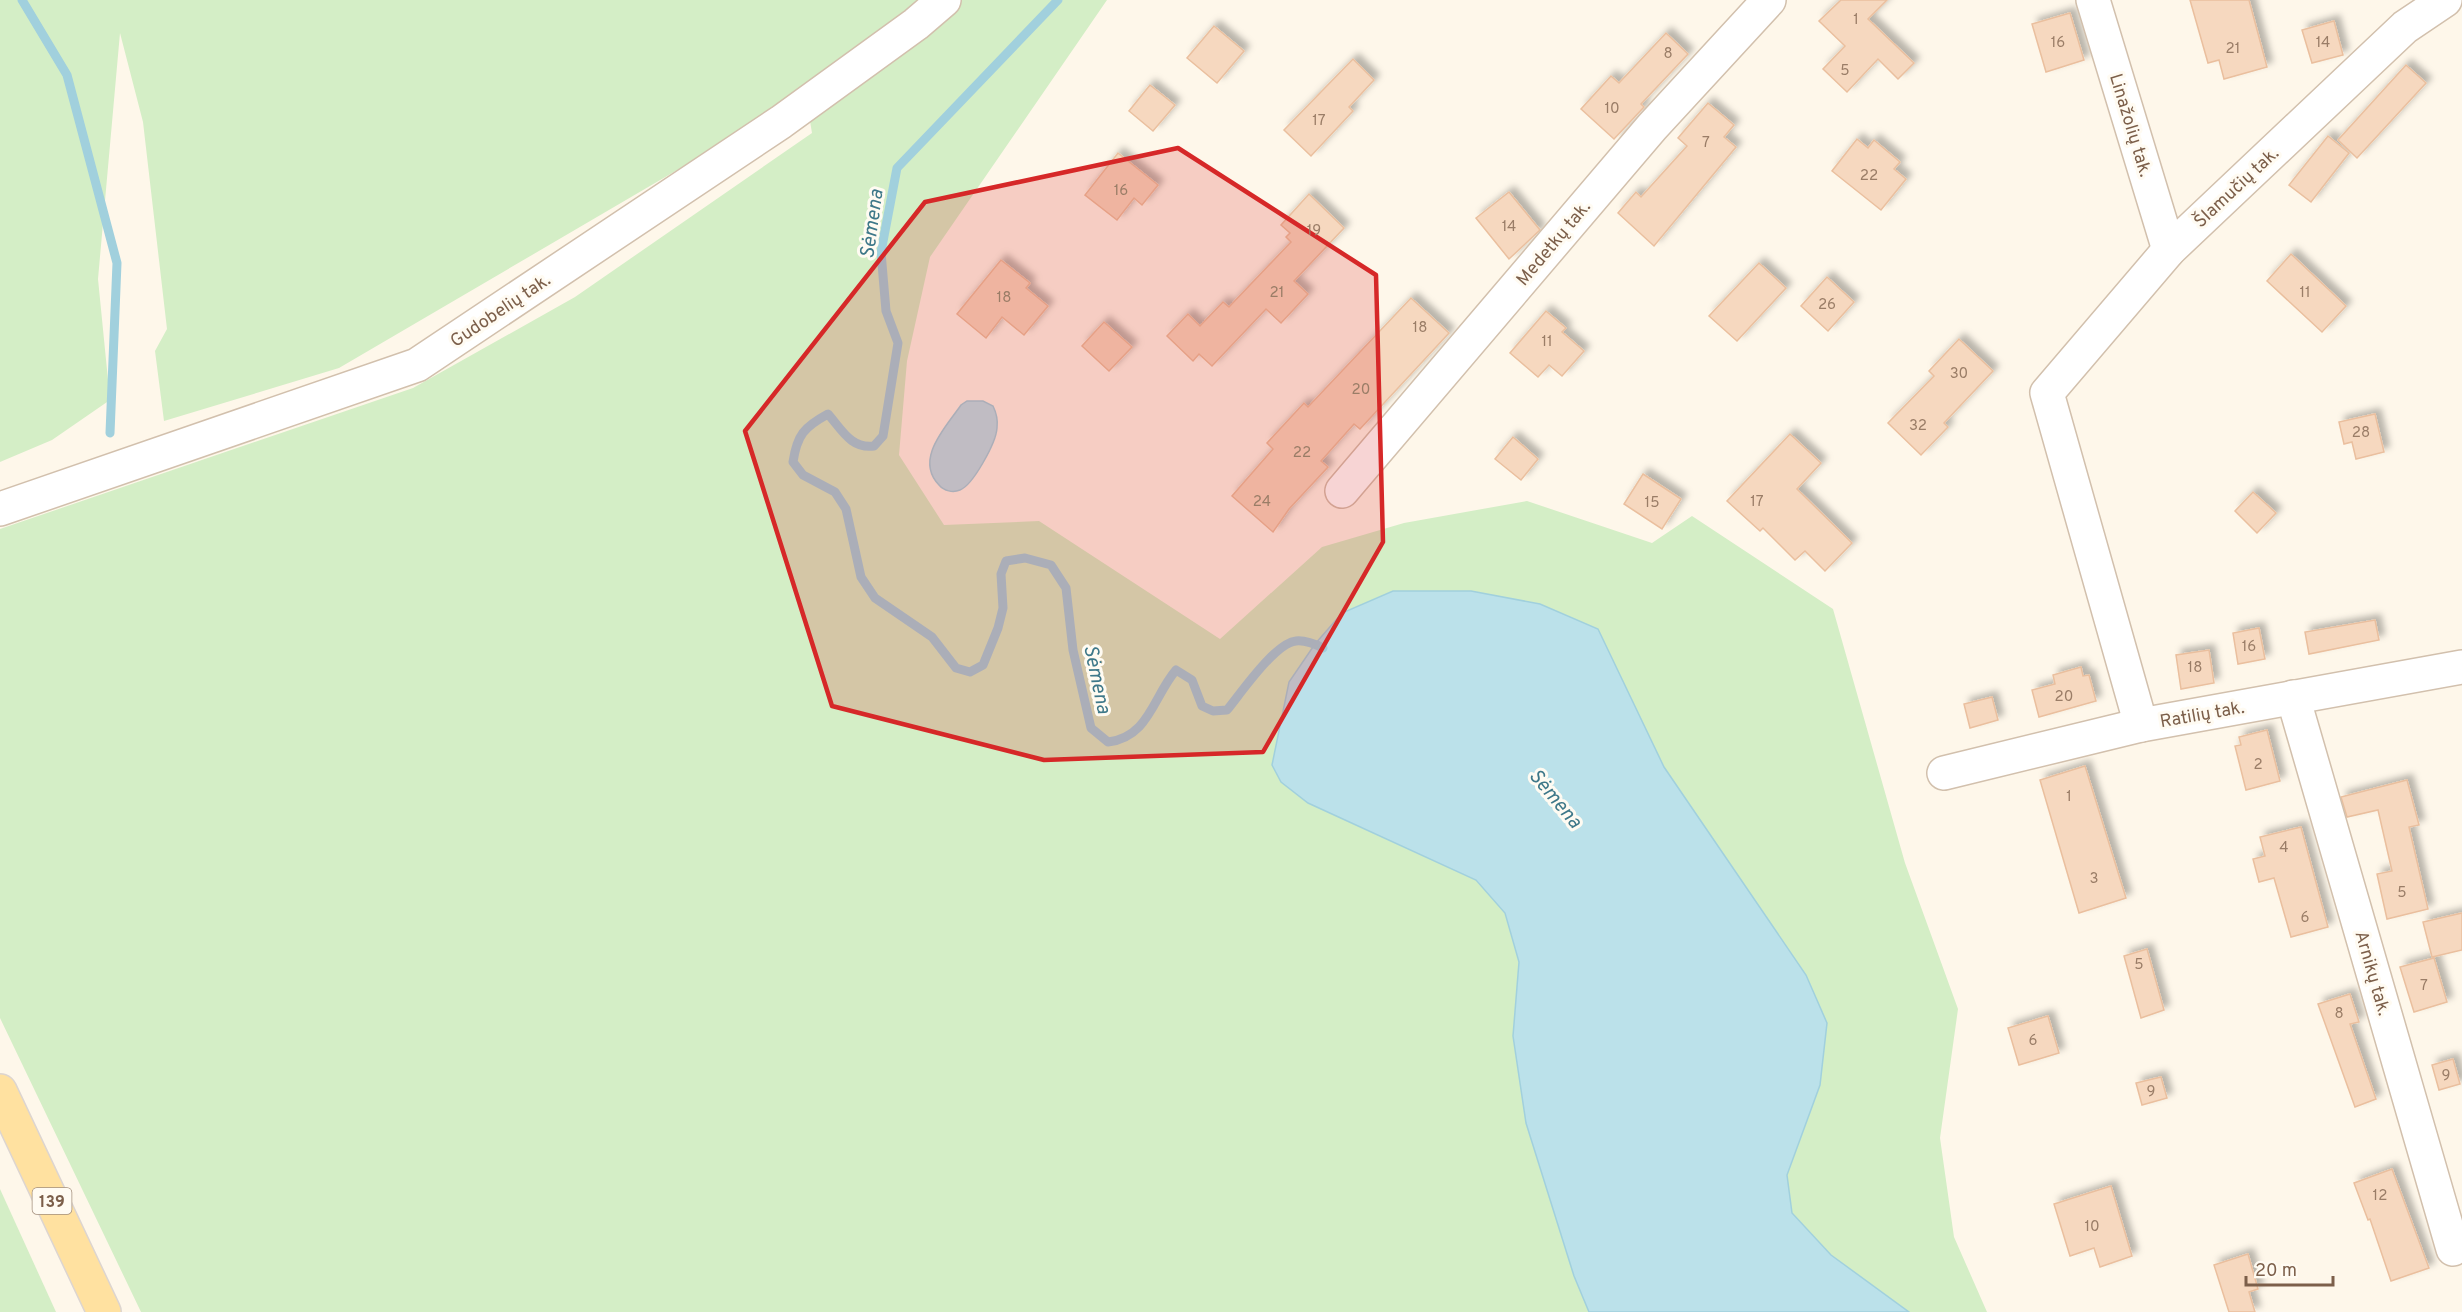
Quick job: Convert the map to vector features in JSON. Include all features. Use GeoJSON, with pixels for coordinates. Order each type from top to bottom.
{"type":"FeatureCollection","features":[{"type":"Feature","properties":{"kind":"main road","name":"139"},"geometry":{"type":"LineString","coordinates":[[0,1091],[104,1312]]}},
{"type":"Feature","properties":{"kind":"street","name":"Gudobelių tak."},"geometry":{"type":"LineString","coordinates":[[0,509],[417,365],[781,123],[916,24],[944,0]]}},
{"type":"Feature","properties":{"kind":"street","name":"Medetkų tak."},"geometry":{"type":"LineString","coordinates":[[1342,491],[1652,127],[1769,0]]}},
{"type":"Feature","properties":{"kind":"street","name":"Linažolių tak."},"geometry":{"type":"LineString","coordinates":[[2093,0],[2169,250]]}},
{"type":"Feature","properties":{"kind":"street","name":"Šlamučių tak."},"geometry":{"type":"LineString","coordinates":[[2141,725],[2047,393],[2169,250],[2405,27],[2445,0]]}},
{"type":"Feature","properties":{"kind":"street","name":"Ratilių tak."},"geometry":{"type":"LineString","coordinates":[[1944,773],[2141,725],[2462,667]]}},
{"type":"Feature","properties":{"kind":"street","name":"Arnikų tak."},"geometry":{"type":"LineString","coordinates":[[2293,697],[2453,1249]]}},
{"type":"Feature","properties":{"kind":"highlighted area"},"geometry":{"type":"Polygon","coordinates":[[[1178,148],[1376,275],[1383,542],[1263,752],[1044,760],[832,706],[745,431],[925,202],[1178,148]]]}},
{"type":"Feature","properties":{"kind":"green space"},"geometry":{"type":"Polygon","coordinates":[[[0,0],[1107,0],[930,257],[907,361],[899,455],[944,525],[1039,521],[1220,639],[1322,547],[1404,523],[1527,501],[1652,543],[1692,516],[1833,609],[1905,863],[1958,1009],[1940,1138],[1954,1237],[1987,1312],[1909,1312],[1831,1255],[1792,1213],[1787,1175],[1820,1085],[1806,975],[1664,767],[1598,630],[1417,853],[1476,880],[1505,913],[1519,962],[1513,1036],[1526,1123],[1574,1276],[1589,1312],[141,1312],[0,1018],[0,529],[413,388],[575,297],[812,133],[805,91],[708,152],[339,368],[164,421],[155,351],[167,329],[143,122],[120,33],[98,279],[110,400],[52,440],[0,462],[0,0]]]}},
{"type":"Feature","properties":{"kind":"green space"},"geometry":{"type":"Polygon","coordinates":[[[0,1189],[56,1312],[0,1312],[0,1189]]]}},
{"type":"Feature","properties":{"kind":"water"},"geometry":{"type":"Polygon","coordinates":[[[967,401],[983,401],[993,406],[997,420],[996,435],[983,463],[971,480],[960,490],[949,491],[943,489],[932,475],[931,454],[941,433],[961,405],[967,401]]]}},
{"type":"Feature","properties":{"kind":"water"},"geometry":{"type":"Polygon","coordinates":[[[1393,591],[1471,591],[1540,604],[1598,629],[1664,767],[1806,975],[1827,1023],[1820,1085],[1787,1175],[1792,1213],[1831,1255],[1909,1312],[1589,1312],[1574,1276],[1526,1123],[1513,1036],[1519,962],[1505,913],[1476,880],[1308,803],[1281,782],[1272,765],[1289,682],[1315,644],[1342,613],[1393,591]]]}},
{"type":"Feature","properties":{"kind":"building"},"geometry":{"type":"Polygon","coordinates":[[[1841,0],[1887,0],[1868,19],[1914,63],[1898,79],[1878,59],[1847,92],[1823,69],[1845,46],[1819,21],[1841,0]]]}},
{"type":"Feature","properties":{"kind":"building"},"geometry":{"type":"Polygon","coordinates":[[[2190,0],[2249,0],[2267,67],[2224,79],[2219,60],[2208,63],[2190,0]]]}},
{"type":"Feature","properties":{"kind":"building"},"geometry":{"type":"Polygon","coordinates":[[[2070,13],[2084,60],[2046,72],[2032,24],[2070,13]]]}},
{"type":"Feature","properties":{"kind":"building"},"geometry":{"type":"Polygon","coordinates":[[[2334,21],[2343,55],[2312,63],[2302,30],[2334,21]]]}},
{"type":"Feature","properties":{"kind":"building"},"geometry":{"type":"Polygon","coordinates":[[[1214,26],[1244,51],[1217,83],[1187,58],[1214,26]]]}},
{"type":"Feature","properties":{"kind":"building"},"geometry":{"type":"Polygon","coordinates":[[[1666,33],[1688,54],[1641,104],[1644,107],[1614,139],[1581,109],[1611,76],[1619,83],[1666,33]]]}},
{"type":"Feature","properties":{"kind":"building"},"geometry":{"type":"Polygon","coordinates":[[[1353,59],[1374,80],[1349,107],[1353,111],[1311,156],[1284,130],[1353,59]]]}},
{"type":"Feature","properties":{"kind":"building"},"geometry":{"type":"Polygon","coordinates":[[[2406,65],[2426,83],[2357,158],[2338,140],[2406,65]]]}},
{"type":"Feature","properties":{"kind":"building"},"geometry":{"type":"Polygon","coordinates":[[[1150,85],[1175,105],[1153,131],[1129,111],[1150,85]]]}},
{"type":"Feature","properties":{"kind":"building"},"geometry":{"type":"Polygon","coordinates":[[[1708,103],[1734,125],[1724,137],[1736,147],[1654,246],[1618,213],[1636,192],[1641,197],[1687,146],[1678,138],[1708,103]]]}},
{"type":"Feature","properties":{"kind":"building"},"geometry":{"type":"Polygon","coordinates":[[[2328,136],[2349,153],[2311,202],[2289,185],[2328,136]]]}},
{"type":"Feature","properties":{"kind":"building"},"geometry":{"type":"Polygon","coordinates":[[[1857,139],[1868,148],[1874,140],[1900,162],[1894,169],[1906,179],[1881,210],[1832,171],[1857,139]]]}},
{"type":"Feature","properties":{"kind":"building"},"geometry":{"type":"Polygon","coordinates":[[[1118,153],[1158,185],[1142,205],[1134,198],[1117,220],[1085,195],[1118,153]]]}},
{"type":"Feature","properties":{"kind":"building"},"geometry":{"type":"Polygon","coordinates":[[[1509,192],[1540,230],[1509,259],[1476,218],[1509,192]]]}},
{"type":"Feature","properties":{"kind":"building"},"geometry":{"type":"Polygon","coordinates":[[[1309,194],[1344,228],[1294,281],[1308,294],[1281,323],[1266,309],[1212,366],[1199,354],[1193,361],[1167,336],[1188,314],[1200,326],[1223,302],[1229,307],[1291,242],[1286,237],[1290,233],[1281,225],[1309,194]]]}},
{"type":"Feature","properties":{"kind":"building"},"geometry":{"type":"Polygon","coordinates":[[[2291,254],[2346,306],[2322,332],[2267,281],[2291,254]]]}},
{"type":"Feature","properties":{"kind":"building"},"geometry":{"type":"Polygon","coordinates":[[[1001,260],[1030,283],[1026,288],[1048,306],[1024,335],[1002,317],[986,338],[957,314],[1001,260]]]}},
{"type":"Feature","properties":{"kind":"building"},"geometry":{"type":"Polygon","coordinates":[[[1759,263],[1786,288],[1737,341],[1709,316],[1759,263]]]}},
{"type":"Feature","properties":{"kind":"building"},"geometry":{"type":"Polygon","coordinates":[[[1827,277],[1854,302],[1828,331],[1801,306],[1827,277]]]}},
{"type":"Feature","properties":{"kind":"building"},"geometry":{"type":"Polygon","coordinates":[[[1411,298],[1449,333],[1360,429],[1354,424],[1321,461],[1328,467],[1289,509],[1273,532],[1232,496],[1273,449],[1267,443],[1304,403],[1308,407],[1411,298]]]}},
{"type":"Feature","properties":{"kind":"building"},"geometry":{"type":"Polygon","coordinates":[[[1546,311],[1566,328],[1562,332],[1584,351],[1562,376],[1549,365],[1538,377],[1510,353],[1546,311]]]}},
{"type":"Feature","properties":{"kind":"building"},"geometry":{"type":"Polygon","coordinates":[[[1104,322],[1132,347],[1109,371],[1082,346],[1104,322]]]}},
{"type":"Feature","properties":{"kind":"building"},"geometry":{"type":"Polygon","coordinates":[[[1959,339],[1993,371],[1944,423],[1948,427],[1921,455],[1888,423],[1934,376],[1929,371],[1959,339]]]}},
{"type":"Feature","properties":{"kind":"building"},"geometry":{"type":"Polygon","coordinates":[[[2375,414],[2384,452],[2356,459],[2352,442],[2344,444],[2339,422],[2375,414]]]}},
{"type":"Feature","properties":{"kind":"building"},"geometry":{"type":"Polygon","coordinates":[[[1790,434],[1821,463],[1797,489],[1852,543],[1825,571],[1805,551],[1795,560],[1763,528],[1760,531],[1727,501],[1790,434]]]}},
{"type":"Feature","properties":{"kind":"building"},"geometry":{"type":"Polygon","coordinates":[[[1513,437],[1538,459],[1521,480],[1495,459],[1513,437]]]}},
{"type":"Feature","properties":{"kind":"building"},"geometry":{"type":"Polygon","coordinates":[[[1643,474],[1681,499],[1662,529],[1624,504],[1643,474]]]}},
{"type":"Feature","properties":{"kind":"building"},"geometry":{"type":"Polygon","coordinates":[[[2253,492],[2276,513],[2257,533],[2235,511],[2253,492]]]}},
{"type":"Feature","properties":{"kind":"building"},"geometry":{"type":"Polygon","coordinates":[[[2375,620],[2379,640],[2309,654],[2305,632],[2375,620]]]}},
{"type":"Feature","properties":{"kind":"building"},"geometry":{"type":"Polygon","coordinates":[[[2259,628],[2265,659],[2238,664],[2233,633],[2259,628]]]}},
{"type":"Feature","properties":{"kind":"building"},"geometry":{"type":"Polygon","coordinates":[[[2209,650],[2214,683],[2181,689],[2176,655],[2209,650]]]}},
{"type":"Feature","properties":{"kind":"building"},"geometry":{"type":"Polygon","coordinates":[[[2081,667],[2083,676],[2089,675],[2096,701],[2039,717],[2032,690],[2055,684],[2053,675],[2081,667]]]}},
{"type":"Feature","properties":{"kind":"building"},"geometry":{"type":"Polygon","coordinates":[[[1992,697],[1998,720],[1970,728],[1964,704],[1992,697]]]}},
{"type":"Feature","properties":{"kind":"building"},"geometry":{"type":"Polygon","coordinates":[[[2267,730],[2280,781],[2246,790],[2235,746],[2241,745],[2239,737],[2267,730]]]}},
{"type":"Feature","properties":{"kind":"building"},"geometry":{"type":"Polygon","coordinates":[[[2085,766],[2126,898],[2079,913],[2040,780],[2085,766]]]}},
{"type":"Feature","properties":{"kind":"building"},"geometry":{"type":"Polygon","coordinates":[[[2407,780],[2419,825],[2409,827],[2428,909],[2387,919],[2377,874],[2392,871],[2378,810],[2347,817],[2341,797],[2407,780]]]}},
{"type":"Feature","properties":{"kind":"building"},"geometry":{"type":"Polygon","coordinates":[[[2301,827],[2328,927],[2291,937],[2274,878],[2259,882],[2253,859],[2265,856],[2260,837],[2301,827]]]}},
{"type":"Feature","properties":{"kind":"building"},"geometry":{"type":"Polygon","coordinates":[[[2462,913],[2462,950],[2432,957],[2423,922],[2462,913]]]}},
{"type":"Feature","properties":{"kind":"building"},"geometry":{"type":"Polygon","coordinates":[[[2147,949],[2164,1010],[2141,1018],[2124,956],[2147,949]]]}},
{"type":"Feature","properties":{"kind":"building"},"geometry":{"type":"Polygon","coordinates":[[[2434,958],[2447,1002],[2414,1012],[2400,967],[2434,958]]]}},
{"type":"Feature","properties":{"kind":"building"},"geometry":{"type":"Polygon","coordinates":[[[2350,994],[2359,1022],[2350,1024],[2376,1099],[2355,1107],[2318,1004],[2350,994]]]}},
{"type":"Feature","properties":{"kind":"building"},"geometry":{"type":"Polygon","coordinates":[[[2048,1016],[2059,1053],[2019,1065],[2008,1028],[2048,1016]]]}},
{"type":"Feature","properties":{"kind":"building"},"geometry":{"type":"Polygon","coordinates":[[[2453,1059],[2460,1084],[2439,1090],[2432,1065],[2453,1059]]]}},
{"type":"Feature","properties":{"kind":"building"},"geometry":{"type":"Polygon","coordinates":[[[2161,1077],[2167,1098],[2142,1105],[2136,1083],[2161,1077]]]}},
{"type":"Feature","properties":{"kind":"building"},"geometry":{"type":"Polygon","coordinates":[[[2392,1169],[2429,1268],[2391,1281],[2370,1219],[2368,1220],[2354,1183],[2392,1169]]]}},
{"type":"Feature","properties":{"kind":"building"},"geometry":{"type":"Polygon","coordinates":[[[2111,1186],[2132,1256],[2100,1267],[2094,1248],[2070,1256],[2054,1204],[2111,1186]]]}},
{"type":"Feature","properties":{"kind":"building"},"geometry":{"type":"Polygon","coordinates":[[[2248,1254],[2258,1289],[2249,1292],[2255,1312],[2229,1312],[2214,1265],[2248,1254]]]}},
{"type":"Feature","properties":{"kind":"waterway"},"geometry":{"type":"LineString","coordinates":[[22,0],[67,75],[117,263],[110,433]]}},
{"type":"Feature","properties":{"kind":"waterway","name":"Sėmena"},"geometry":{"type":"LineString","coordinates":[[1058,0],[897,168],[881,252],[886,311],[898,343],[883,436],[874,446],[859,445],[848,437],[828,414],[813,423],[803,433],[793,462],[803,475],[835,492],[846,509],[861,577],[875,598],[932,637],[956,668],[970,672],[983,665],[998,628],[1003,608],[1001,574],[1006,561],[1025,558],[1051,565],[1066,588],[1073,650],[1091,728],[1108,742],[1122,739],[1141,724],[1176,670],[1192,680],[1202,706],[1213,711],[1227,710],[1278,650],[1296,641],[1323,648]]}}]}
